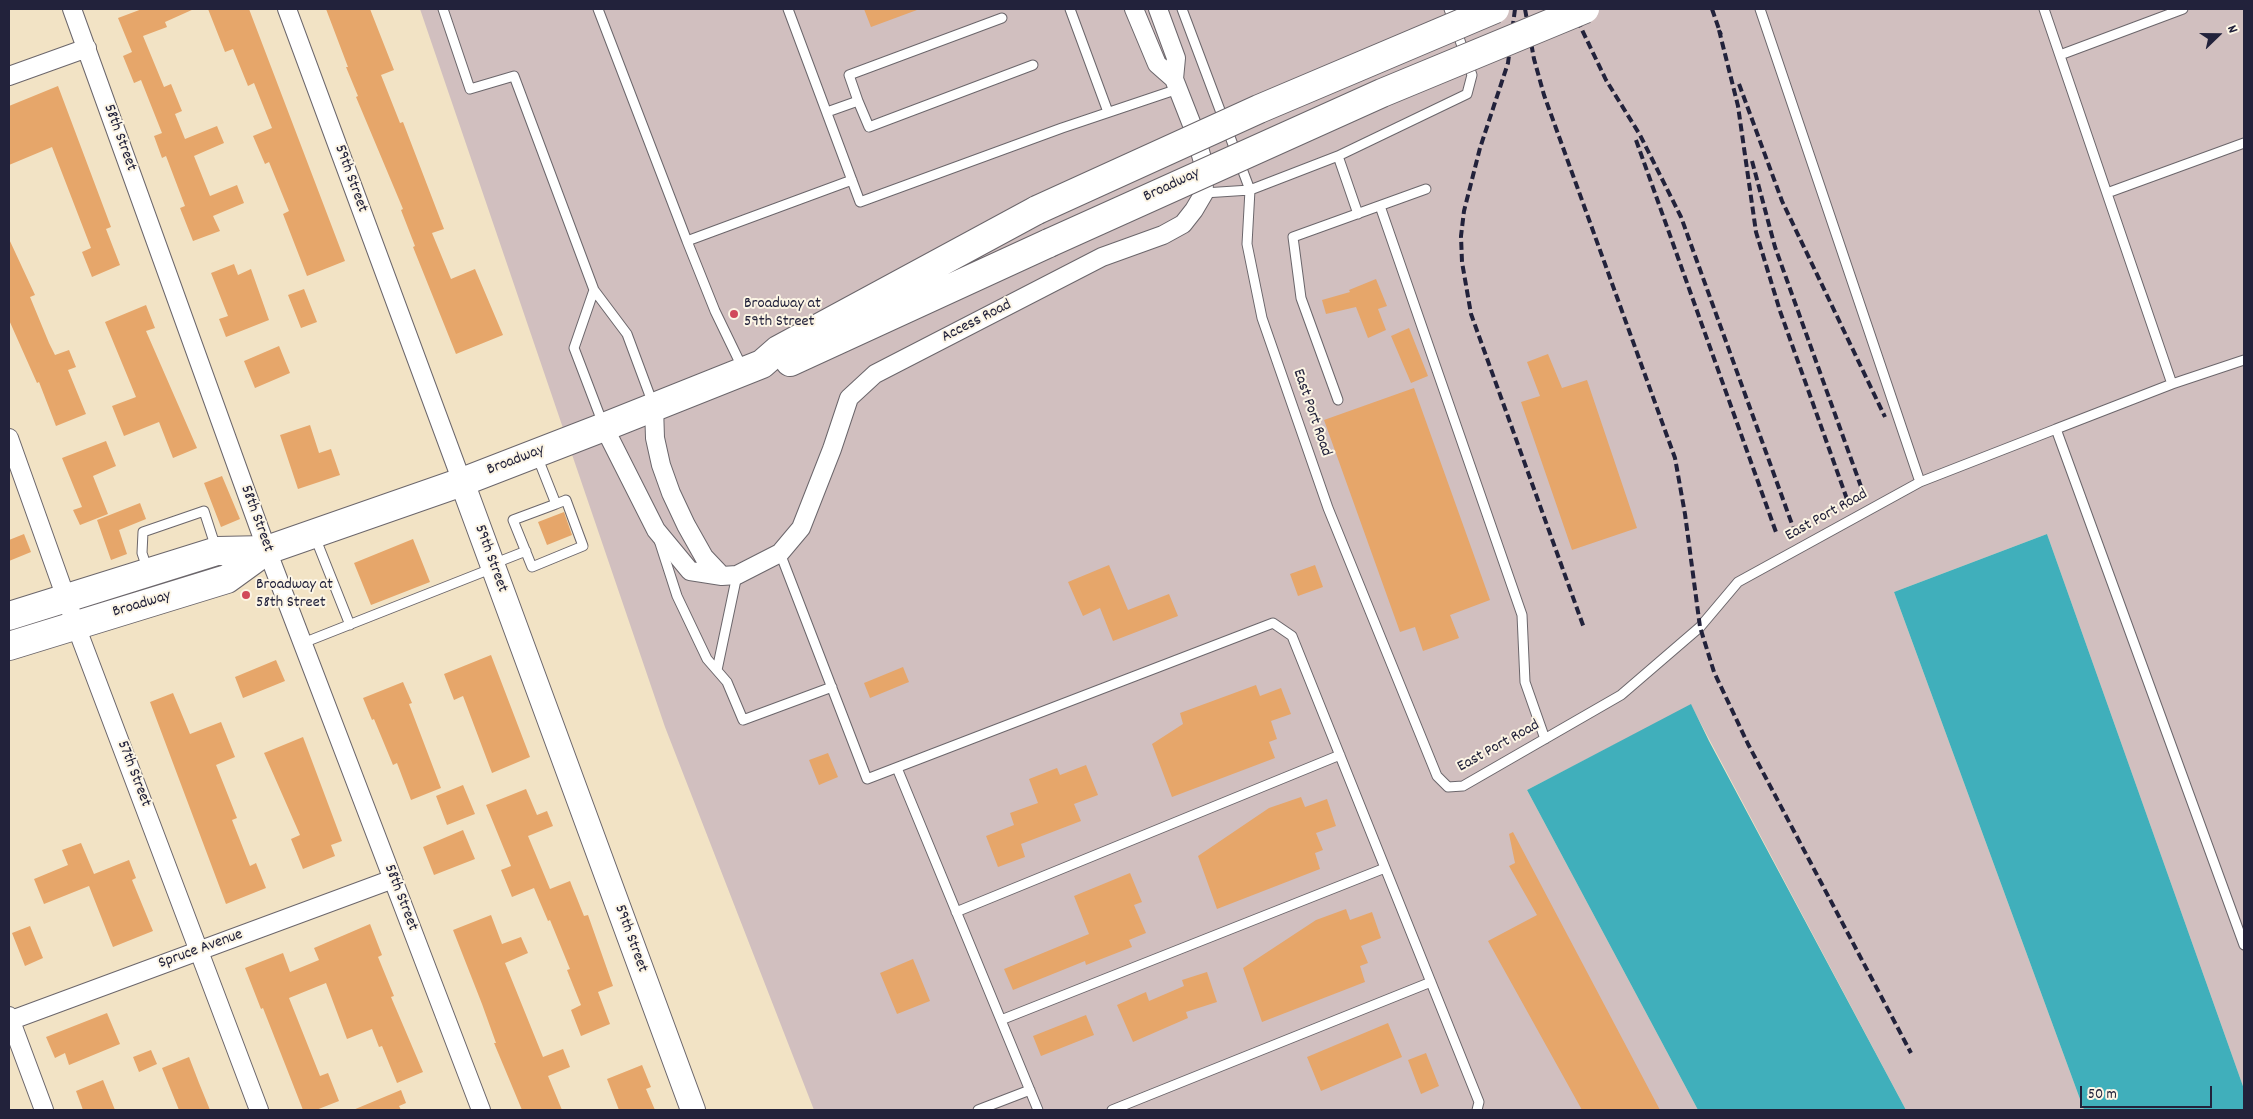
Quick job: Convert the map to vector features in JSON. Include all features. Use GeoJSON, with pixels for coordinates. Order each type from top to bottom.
{"type":"FeatureCollection","features":[{"type":"Feature","properties":{"kind":"main road","name":"Broadway"},"geometry":{"type":"LineString","coordinates":[[9,646],[227,579],[267,550],[462,482],[753,367],[778,350],[1037,210],[1259,109],[1494,9]]}},
{"type":"Feature","properties":{"kind":"main road","name":"Broadway"},"geometry":{"type":"LineString","coordinates":[[753,367],[778,367],[1382,93],[1585,9]]}},
{"type":"Feature","properties":{"kind":"main road","name":"Broadway"},"geometry":{"type":"LineString","coordinates":[[9,616],[217,551],[267,550]]}},
{"type":"Feature","properties":{"kind":"street","name":"58th Street"},"geometry":{"type":"LineString","coordinates":[[72,9],[267,550],[394,879],[480,1110]]}},
{"type":"Feature","properties":{"kind":"street","name":"59th Street"},"geometry":{"type":"LineString","coordinates":[[287,9],[693,1110]]}},
{"type":"Feature","properties":{"kind":"street"},"geometry":{"type":"LineString","coordinates":[[1134,9],[1157,64],[1176,84]]}},
{"type":"Feature","properties":{"kind":"street"},"geometry":{"type":"LineString","coordinates":[[1158,9],[1176,58],[1176,84],[1194,130],[1203,162],[1204,193]]}},
{"type":"Feature","properties":{"kind":"street"},"geometry":{"type":"LineString","coordinates":[[9,76],[87,48]]}},
{"type":"Feature","properties":{"kind":"street","name":"Access Road"},"geometry":{"type":"LineString","coordinates":[[729,576],[780,552],[800,528],[832,449],[849,398],[875,374],[1102,257],[1163,235],[1183,224],[1204,193]]}},
{"type":"Feature","properties":{"kind":"street"},"geometry":{"type":"LineString","coordinates":[[654,407],[656,444],[671,493],[704,557],[729,576]]}},
{"type":"Feature","properties":{"kind":"street"},"geometry":{"type":"LineString","coordinates":[[604,427],[656,530],[690,571],[729,576]]}},
{"type":"Feature","properties":{"kind":"street","name":"57th Street"},"geometry":{"type":"LineString","coordinates":[[9,438],[76,626],[201,950],[260,1110]]}},
{"type":"Feature","properties":{"kind":"street","name":"Spruce Avenue"},"geometry":{"type":"LineString","coordinates":[[9,1019],[394,879]]}},
{"type":"Feature","properties":{"kind":"street"},"geometry":{"type":"LineString","coordinates":[[9,1019],[44,1110]]}},
{"type":"Feature","properties":{"kind":"lane"},"geometry":{"type":"LineString","coordinates":[[442,9],[470,90],[514,76],[594,290],[627,334],[654,407]]}},
{"type":"Feature","properties":{"kind":"lane"},"geometry":{"type":"LineString","coordinates":[[598,9],[715,310],[753,367]]}},
{"type":"Feature","properties":{"kind":"lane"},"geometry":{"type":"LineString","coordinates":[[788,9],[860,202],[1108,112],[1176,84]]}},
{"type":"Feature","properties":{"kind":"lane"},"geometry":{"type":"LineString","coordinates":[[1070,9],[1108,112]]}},
{"type":"Feature","properties":{"kind":"lane"},"geometry":{"type":"LineString","coordinates":[[1182,9],[1250,190]]}},
{"type":"Feature","properties":{"kind":"lane"},"geometry":{"type":"LineString","coordinates":[[1204,193],[1250,190],[1338,156],[1467,94],[1472,76],[1448,9]]}},
{"type":"Feature","properties":{"kind":"lane"},"geometry":{"type":"LineString","coordinates":[[1760,9],[1920,482]]}},
{"type":"Feature","properties":{"kind":"lane"},"geometry":{"type":"LineString","coordinates":[[2044,9],[2172,384]]}},
{"type":"Feature","properties":{"kind":"lane"},"geometry":{"type":"LineString","coordinates":[[2060,55],[2182,9]]}},
{"type":"Feature","properties":{"kind":"lane"},"geometry":{"type":"LineString","coordinates":[[1002,18],[849,75],[869,127],[1033,65]]}},
{"type":"Feature","properties":{"kind":"lane"},"geometry":{"type":"LineString","coordinates":[[827,112],[858,101]]}},
{"type":"Feature","properties":{"kind":"lane"},"geometry":{"type":"LineString","coordinates":[[2107,192],[2244,143]]}},
{"type":"Feature","properties":{"kind":"lane"},"geometry":{"type":"LineString","coordinates":[[1338,156],[1358,214]]}},
{"type":"Feature","properties":{"kind":"lane"},"geometry":{"type":"LineString","coordinates":[[688,242],[852,180]]}},
{"type":"Feature","properties":{"kind":"lane"},"geometry":{"type":"LineString","coordinates":[[1338,400],[1301,298],[1293,237],[1426,189]]}},
{"type":"Feature","properties":{"kind":"lane","name":"East Port Road"},"geometry":{"type":"LineString","coordinates":[[1250,190],[1247,244],[1262,318],[1328,508],[1437,776],[1448,787],[1463,786],[1622,696],[1700,627],[1738,582],[1920,482],[2172,384],[2244,360]]}},
{"type":"Feature","properties":{"kind":"lane"},"geometry":{"type":"LineString","coordinates":[[1380,206],[1522,615],[1525,682],[1545,739]]}},
{"type":"Feature","properties":{"kind":"lane"},"geometry":{"type":"LineString","coordinates":[[594,290],[574,348],[604,427]]}},
{"type":"Feature","properties":{"kind":"lane"},"geometry":{"type":"LineString","coordinates":[[2056,429],[2244,945]]}},
{"type":"Feature","properties":{"kind":"lane"},"geometry":{"type":"LineString","coordinates":[[536,454],[556,504]]}},
{"type":"Feature","properties":{"kind":"lane"},"geometry":{"type":"LineString","coordinates":[[566,500],[583,546],[532,567],[513,520],[556,504],[566,500]]}},
{"type":"Feature","properties":{"kind":"lane"},"geometry":{"type":"LineString","coordinates":[[148,573],[142,553],[143,532],[204,511],[217,551]]}},
{"type":"Feature","properties":{"kind":"lane"},"geometry":{"type":"LineString","coordinates":[[656,530],[660,548],[677,596],[707,659],[727,682],[743,720],[832,687]]}},
{"type":"Feature","properties":{"kind":"lane"},"geometry":{"type":"LineString","coordinates":[[314,534],[350,625]]}},
{"type":"Feature","properties":{"kind":"lane"},"geometry":{"type":"LineString","coordinates":[[303,643],[526,551]]}},
{"type":"Feature","properties":{"kind":"lane"},"geometry":{"type":"LineString","coordinates":[[780,552],[867,779],[1274,623],[1292,636],[1478,1102],[1477,1110]]}},
{"type":"Feature","properties":{"kind":"lane"},"geometry":{"type":"LineString","coordinates":[[717,670],[729,576]]}},
{"type":"Feature","properties":{"kind":"lane"},"geometry":{"type":"LineString","coordinates":[[956,912],[1340,755]]}},
{"type":"Feature","properties":{"kind":"lane"},"geometry":{"type":"LineString","coordinates":[[896,768],[1038,1110]]}},
{"type":"Feature","properties":{"kind":"lane"},"geometry":{"type":"LineString","coordinates":[[1001,1020],[1385,868]]}},
{"type":"Feature","properties":{"kind":"lane"},"geometry":{"type":"LineString","coordinates":[[1112,1110],[1431,982]]}},
{"type":"Feature","properties":{"kind":"lane"},"geometry":{"type":"LineString","coordinates":[[978,1110],[1030,1090]]}},
{"type":"Feature","properties":{"kind":"shaded area"},"geometry":{"type":"Polygon","coordinates":[[[420,9],[2244,9],[2244,1089],[2047,534],[1894,592],[2084,1110],[1906,1110],[1691,705],[1527,790],[1698,1110],[814,1110],[665,727],[420,9]]]}},
{"type":"Feature","properties":{"kind":"water"},"geometry":{"type":"Polygon","coordinates":[[[2047,534],[2244,1089],[2244,1110],[2084,1110],[1894,592],[2047,534]]]}},
{"type":"Feature","properties":{"kind":"water"},"geometry":{"type":"Polygon","coordinates":[[[1691,704],[1906,1110],[1698,1110],[1527,790],[1691,704]]]}},
{"type":"Feature","properties":{"kind":"building"},"geometry":{"type":"Polygon","coordinates":[[[142,9],[194,9],[165,22],[167,27],[143,36],[164,87],[171,84],[182,111],[175,114],[185,139],[217,126],[224,143],[194,156],[210,196],[237,185],[244,203],[213,216],[220,231],[193,241],[180,208],[185,206],[166,156],[162,158],[154,136],[162,133],[141,80],[134,83],[123,56],[132,52],[118,18],[142,9]]]}},
{"type":"Feature","properties":{"kind":"building"},"geometry":{"type":"Polygon","coordinates":[[[208,9],[249,9],[345,261],[307,276],[283,214],[289,211],[269,162],[265,164],[253,136],[272,128],[254,83],[248,86],[233,49],[225,52],[208,9]]]}},
{"type":"Feature","properties":{"kind":"building"},"geometry":{"type":"Polygon","coordinates":[[[326,9],[370,9],[394,70],[381,75],[400,123],[403,122],[444,229],[432,233],[451,279],[475,269],[503,335],[456,354],[413,247],[415,246],[401,210],[403,209],[356,97],[358,96],[326,9]]]}},
{"type":"Feature","properties":{"kind":"building"},"geometry":{"type":"Polygon","coordinates":[[[864,9],[916,9],[917,10],[871,27],[864,9]]]}},
{"type":"Feature","properties":{"kind":"building"},"geometry":{"type":"Polygon","coordinates":[[[58,86],[111,227],[106,229],[120,265],[92,277],[82,252],[91,248],[52,147],[9,165],[9,106],[58,86]]]}},
{"type":"Feature","properties":{"kind":"building"},"geometry":{"type":"Polygon","coordinates":[[[9,239],[35,295],[30,297],[55,355],[69,350],[76,367],[68,370],[86,414],[56,426],[39,382],[37,383],[9,320],[9,239]]]}},
{"type":"Feature","properties":{"kind":"building"},"geometry":{"type":"Polygon","coordinates":[[[234,264],[238,275],[251,269],[269,320],[226,337],[219,319],[228,316],[211,273],[234,264]]]}},
{"type":"Feature","properties":{"kind":"building"},"geometry":{"type":"Polygon","coordinates":[[[1376,279],[1387,306],[1378,309],[1386,330],[1368,338],[1356,307],[1326,314],[1322,300],[1350,292],[1349,290],[1376,279]]]}},
{"type":"Feature","properties":{"kind":"building"},"geometry":{"type":"Polygon","coordinates":[[[304,289],[317,322],[301,328],[288,295],[304,289]]]}},
{"type":"Feature","properties":{"kind":"building"},"geometry":{"type":"Polygon","coordinates":[[[146,305],[155,328],[146,331],[197,448],[173,458],[159,422],[124,436],[112,406],[136,397],[105,322],[146,305]]]}},
{"type":"Feature","properties":{"kind":"building"},"geometry":{"type":"Polygon","coordinates":[[[1409,328],[1428,376],[1411,383],[1391,336],[1409,328]]]}},
{"type":"Feature","properties":{"kind":"building"},"geometry":{"type":"Polygon","coordinates":[[[279,346],[290,373],[255,388],[244,361],[279,346]]]}},
{"type":"Feature","properties":{"kind":"building"},"geometry":{"type":"Polygon","coordinates":[[[1548,354],[1562,388],[1587,380],[1637,528],[1572,550],[1521,402],[1540,396],[1527,362],[1548,354]]]}},
{"type":"Feature","properties":{"kind":"building"},"geometry":{"type":"Polygon","coordinates":[[[1414,388],[1490,600],[1450,615],[1459,638],[1423,651],[1415,627],[1400,632],[1324,420],[1414,388]]]}},
{"type":"Feature","properties":{"kind":"building"},"geometry":{"type":"Polygon","coordinates":[[[310,425],[319,453],[331,449],[340,475],[298,489],[280,435],[310,425]]]}},
{"type":"Feature","properties":{"kind":"building"},"geometry":{"type":"Polygon","coordinates":[[[106,441],[116,466],[93,476],[108,514],[80,525],[73,510],[82,507],[62,458],[106,441]]]}},
{"type":"Feature","properties":{"kind":"building"},"geometry":{"type":"Polygon","coordinates":[[[222,476],[240,519],[221,527],[204,483],[222,476]]]}},
{"type":"Feature","properties":{"kind":"building"},"geometry":{"type":"Polygon","coordinates":[[[140,503],[146,519],[119,530],[127,554],[111,560],[97,520],[140,503]]]}},
{"type":"Feature","properties":{"kind":"building"},"geometry":{"type":"Polygon","coordinates":[[[564,512],[572,535],[547,545],[538,522],[564,512]]]}},
{"type":"Feature","properties":{"kind":"building"},"geometry":{"type":"Polygon","coordinates":[[[24,534],[31,552],[9,561],[9,540],[24,534]]]}},
{"type":"Feature","properties":{"kind":"building"},"geometry":{"type":"Polygon","coordinates":[[[413,539],[430,582],[371,605],[354,563],[413,539]]]}},
{"type":"Feature","properties":{"kind":"building"},"geometry":{"type":"Polygon","coordinates":[[[1109,565],[1128,610],[1169,594],[1178,616],[1113,641],[1100,608],[1083,616],[1068,582],[1109,565]]]}},
{"type":"Feature","properties":{"kind":"building"},"geometry":{"type":"Polygon","coordinates":[[[1315,565],[1323,587],[1298,596],[1290,574],[1315,565]]]}},
{"type":"Feature","properties":{"kind":"building"},"geometry":{"type":"Polygon","coordinates":[[[491,655],[530,757],[492,773],[463,696],[454,700],[444,674],[491,655]]]}},
{"type":"Feature","properties":{"kind":"building"},"geometry":{"type":"Polygon","coordinates":[[[276,660],[285,681],[243,698],[235,677],[276,660]]]}},
{"type":"Feature","properties":{"kind":"building"},"geometry":{"type":"Polygon","coordinates":[[[903,667],[909,682],[870,698],[864,683],[903,667]]]}},
{"type":"Feature","properties":{"kind":"building"},"geometry":{"type":"Polygon","coordinates":[[[403,682],[412,703],[409,704],[441,788],[411,800],[397,763],[393,765],[363,698],[403,682]]]}},
{"type":"Feature","properties":{"kind":"building"},"geometry":{"type":"Polygon","coordinates":[[[1256,685],[1260,696],[1281,688],[1291,714],[1271,721],[1277,739],[1269,742],[1275,758],[1172,797],[1152,744],[1183,724],[1180,713],[1256,685]]]}},
{"type":"Feature","properties":{"kind":"building"},"geometry":{"type":"Polygon","coordinates":[[[173,693],[190,734],[221,722],[235,757],[216,765],[237,818],[232,820],[250,866],[256,863],[266,888],[226,904],[150,702],[173,693]]]}},
{"type":"Feature","properties":{"kind":"building"},"geometry":{"type":"Polygon","coordinates":[[[303,737],[342,841],[331,845],[335,856],[303,869],[291,839],[300,835],[264,753],[303,737]]]}},
{"type":"Feature","properties":{"kind":"building"},"geometry":{"type":"Polygon","coordinates":[[[828,753],[838,777],[819,785],[809,760],[828,753]]]}},
{"type":"Feature","properties":{"kind":"building"},"geometry":{"type":"Polygon","coordinates":[[[1086,765],[1098,795],[1074,804],[1081,821],[1021,844],[1025,857],[998,867],[986,836],[1014,825],[1010,813],[1038,803],[1029,779],[1057,768],[1060,775],[1086,765]]]}},
{"type":"Feature","properties":{"kind":"building"},"geometry":{"type":"Polygon","coordinates":[[[463,785],[475,814],[447,825],[436,796],[463,785]]]}},
{"type":"Feature","properties":{"kind":"building"},"geometry":{"type":"Polygon","coordinates":[[[526,789],[537,815],[547,811],[553,826],[528,836],[550,889],[570,881],[584,916],[588,915],[613,986],[598,992],[610,1024],[581,1036],[571,1010],[581,1005],[567,970],[570,969],[550,920],[548,921],[534,888],[512,897],[501,870],[511,866],[486,805],[526,789]]]}},
{"type":"Feature","properties":{"kind":"building"},"geometry":{"type":"Polygon","coordinates":[[[1301,797],[1305,807],[1327,799],[1336,826],[1316,833],[1323,850],[1315,853],[1320,869],[1217,909],[1198,856],[1269,808],[1301,797]]]}},
{"type":"Feature","properties":{"kind":"building"},"geometry":{"type":"Polygon","coordinates":[[[463,830],[475,859],[434,875],[423,847],[463,830]]]}},
{"type":"Feature","properties":{"kind":"building"},"geometry":{"type":"Polygon","coordinates":[[[1513,832],[1660,1110],[1582,1110],[1488,941],[1537,915],[1509,866],[1515,863],[1509,834],[1513,832]]]}},
{"type":"Feature","properties":{"kind":"building"},"geometry":{"type":"Polygon","coordinates":[[[81,843],[94,874],[129,860],[136,878],[132,880],[153,931],[113,947],[89,886],[44,904],[34,879],[68,865],[62,850],[81,843]]]}},
{"type":"Feature","properties":{"kind":"building"},"geometry":{"type":"Polygon","coordinates":[[[1130,873],[1142,902],[1134,905],[1146,933],[1129,940],[1132,947],[1086,965],[1085,961],[1013,990],[1004,969],[1089,934],[1074,896],[1130,873]]]}},
{"type":"Feature","properties":{"kind":"building"},"geometry":{"type":"Polygon","coordinates":[[[1346,909],[1350,920],[1372,912],[1381,938],[1361,946],[1368,963],[1360,966],[1365,982],[1262,1022],[1243,968],[1316,920],[1346,909]]]}},
{"type":"Feature","properties":{"kind":"building"},"geometry":{"type":"Polygon","coordinates":[[[491,915],[502,944],[521,937],[528,953],[505,963],[543,1057],[563,1049],[570,1067],[548,1076],[562,1110],[522,1110],[494,1043],[496,1043],[482,1004],[453,930],[491,915]]]}},
{"type":"Feature","properties":{"kind":"building"},"geometry":{"type":"Polygon","coordinates":[[[370,924],[382,955],[378,957],[394,996],[391,997],[423,1072],[397,1083],[382,1046],[379,1047],[372,1029],[347,1039],[326,983],[289,998],[320,1076],[328,1073],[339,1101],[316,1110],[303,1110],[263,1008],[261,1009],[245,968],[283,953],[290,972],[319,960],[314,948],[370,924]]]}},
{"type":"Feature","properties":{"kind":"building"},"geometry":{"type":"Polygon","coordinates":[[[30,926],[43,958],[25,966],[12,933],[30,926]]]}},
{"type":"Feature","properties":{"kind":"building"},"geometry":{"type":"Polygon","coordinates":[[[913,959],[930,1001],[897,1014],[880,973],[913,959]]]}},
{"type":"Feature","properties":{"kind":"building"},"geometry":{"type":"Polygon","coordinates":[[[1207,972],[1217,1002],[1186,1012],[1188,1018],[1133,1042],[1117,1005],[1146,992],[1149,1001],[1184,986],[1182,980],[1207,972]]]}},
{"type":"Feature","properties":{"kind":"building"},"geometry":{"type":"Polygon","coordinates":[[[107,1013],[120,1044],[69,1065],[65,1053],[55,1058],[46,1037],[107,1013]]]}},
{"type":"Feature","properties":{"kind":"building"},"geometry":{"type":"Polygon","coordinates":[[[1086,1015],[1094,1035],[1041,1056],[1033,1036],[1086,1015]]]}},
{"type":"Feature","properties":{"kind":"building"},"geometry":{"type":"Polygon","coordinates":[[[1388,1023],[1402,1057],[1321,1091],[1307,1057],[1388,1023]]]}},
{"type":"Feature","properties":{"kind":"building"},"geometry":{"type":"Polygon","coordinates":[[[151,1050],[157,1064],[139,1072],[133,1057],[151,1050]]]}},
{"type":"Feature","properties":{"kind":"building"},"geometry":{"type":"Polygon","coordinates":[[[1426,1053],[1439,1086],[1421,1094],[1408,1060],[1426,1053]]]}},
{"type":"Feature","properties":{"kind":"building"},"geometry":{"type":"Polygon","coordinates":[[[189,1057],[210,1110],[179,1110],[162,1068],[189,1057]]]}},
{"type":"Feature","properties":{"kind":"building"},"geometry":{"type":"Polygon","coordinates":[[[642,1065],[651,1087],[646,1089],[655,1110],[619,1110],[607,1079],[642,1065]]]}},
{"type":"Feature","properties":{"kind":"building"},"geometry":{"type":"Polygon","coordinates":[[[103,1080],[115,1110],[83,1110],[76,1091],[103,1080]]]}},
{"type":"Feature","properties":{"kind":"building"},"geometry":{"type":"Polygon","coordinates":[[[401,1090],[406,1103],[399,1106],[401,1110],[353,1110],[401,1090]]]}},
{"type":"Feature","properties":{"kind":"railway"},"geometry":{"type":"LineString","coordinates":[[1515,9],[1508,63],[1480,148],[1464,211],[1461,236],[1462,262],[1471,314],[1584,628]]}},
{"type":"Feature","properties":{"kind":"railway"},"geometry":{"type":"LineString","coordinates":[[1525,9],[1534,59],[1544,95],[1675,458],[1685,514],[1700,627],[1714,672],[1748,744],[1911,1053]]}},
{"type":"Feature","properties":{"kind":"railway"},"geometry":{"type":"LineString","coordinates":[[1572,9],[1606,80],[1640,135],[1681,217],[1793,527]]}},
{"type":"Feature","properties":{"kind":"railway"},"geometry":{"type":"LineString","coordinates":[[1712,9],[1721,35]]}},
{"type":"Feature","properties":{"kind":"railway"},"geometry":{"type":"LineString","coordinates":[[1719,30],[1738,106],[1756,232],[1780,311],[1848,502]]}},
{"type":"Feature","properties":{"kind":"railway"},"geometry":{"type":"LineString","coordinates":[[1739,84],[1782,201],[1885,417]]}},
{"type":"Feature","properties":{"kind":"railway"},"geometry":{"type":"LineString","coordinates":[[1636,140],[1777,535]]}},
{"type":"Feature","properties":{"kind":"railway"},"geometry":{"type":"LineString","coordinates":[[1752,161],[1775,247],[1864,495]]}},
{"type":"Feature","properties":{"kind":"place","name":"Broadway at 59th Street"},"geometry":{"type":"Point","coordinates":[734,314]}},
{"type":"Feature","properties":{"kind":"place","name":"Broadway at 58th Street"},"geometry":{"type":"Point","coordinates":[246,595]}}]}
